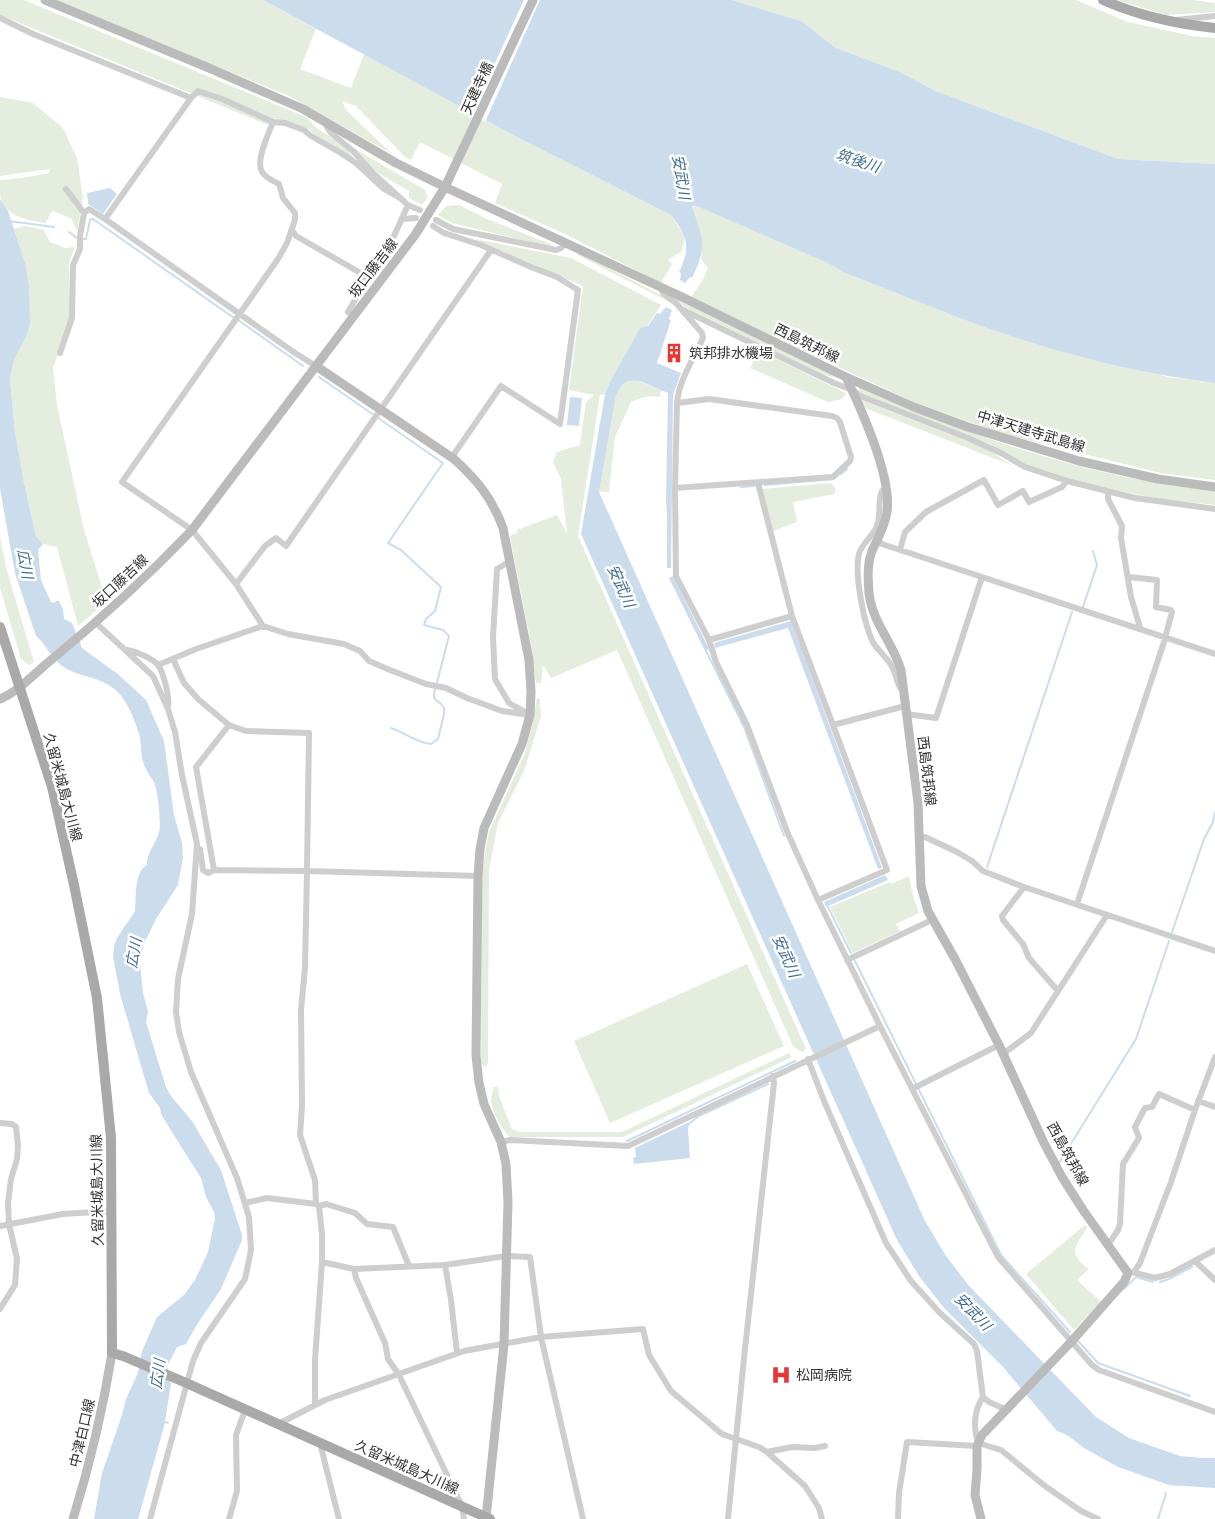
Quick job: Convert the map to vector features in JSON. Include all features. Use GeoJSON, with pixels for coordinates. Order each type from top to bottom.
{"type":"FeatureCollection","features":[{"type":"Feature","properties":{"kind":"main road"},"geometry":{"type":"LineString","coordinates":[[45,0],[303,109],[327,121],[396,163],[445,187]]}},
{"type":"Feature","properties":{"kind":"main road","name":"天建寺橋"},"geometry":{"type":"LineString","coordinates":[[445,187],[534,0]]}},
{"type":"Feature","properties":{"kind":"main road"},"geometry":{"type":"LineString","coordinates":[[1103,0],[1120,8],[1167,22],[1215,28]]}},
{"type":"Feature","properties":{"kind":"main road","name":"西島筑邦線"},"geometry":{"type":"LineString","coordinates":[[445,187],[660,286],[846,377],[873,441],[886,490],[887,510],[884,526],[869,562],[869,594],[876,620],[897,656],[901,670],[918,803],[921,886],[924,897],[932,920],[955,959],[1062,1177],[1108,1245],[1131,1272]]}},
{"type":"Feature","properties":{"kind":"main road","name":"坂口藤吉線"},"geometry":{"type":"LineString","coordinates":[[0,699],[20,687],[95,624],[192,530],[416,235],[445,187]]}},
{"type":"Feature","properties":{"kind":"main road"},"geometry":{"type":"LineString","coordinates":[[316,366],[452,457],[474,477],[485,491],[498,514],[503,528],[529,660],[530,715],[522,744],[484,828],[478,876],[476,1056],[484,1104],[501,1142],[506,1164],[508,1202],[504,1344],[488,1518]]}},
{"type":"Feature","properties":{"kind":"main road","name":"中津天建寺武島線"},"geometry":{"type":"LineString","coordinates":[[846,377],[914,407],[1005,439],[1088,463],[1158,478],[1215,487]]}},
{"type":"Feature","properties":{"kind":"main road","name":"久留米城島大川線"},"geometry":{"type":"LineString","coordinates":[[0,627],[52,787],[97,998],[110,1138],[112,1353],[185,1382],[488,1518]]}},
{"type":"Feature","properties":{"kind":"main road"},"geometry":{"type":"LineString","coordinates":[[981,1519],[974,1495],[978,1445],[982,1436],[1005,1409],[1071,1342],[1131,1272]]}},
{"type":"Feature","properties":{"kind":"main road","name":"中津白口線"},"geometry":{"type":"LineString","coordinates":[[74,1519],[89,1466],[112,1353]]}},
{"type":"Feature","properties":{"kind":"street"},"geometry":{"type":"LineString","coordinates":[[1167,22],[1194,17],[1215,16]]}},
{"type":"Feature","properties":{"kind":"street"},"geometry":{"type":"LineString","coordinates":[[0,18],[41,37],[191,98]]}},
{"type":"Feature","properties":{"kind":"street"},"geometry":{"type":"LineString","coordinates":[[105,219],[191,98],[198,91],[222,99],[273,122],[285,123],[304,130],[341,153],[384,189],[400,198]]}},
{"type":"Feature","properties":{"kind":"street"},"geometry":{"type":"LineString","coordinates":[[327,121],[327,127],[331,133],[353,151],[370,170],[408,205],[420,210]]}},
{"type":"Feature","properties":{"kind":"street"},"geometry":{"type":"LineString","coordinates":[[263,626],[236,584],[192,530],[122,482],[278,259],[287,243],[295,220],[295,212],[283,198],[279,184],[262,172],[259,164],[273,122]]}},
{"type":"Feature","properties":{"kind":"street"},"geometry":{"type":"LineString","coordinates":[[66,189],[84,213]]}},
{"type":"Feature","properties":{"kind":"street"},"geometry":{"type":"LineString","coordinates":[[292,230],[296,236],[370,277],[393,238],[408,205]]}},
{"type":"Feature","properties":{"kind":"street"},"geometry":{"type":"LineString","coordinates":[[60,353],[72,318],[73,265],[80,249],[84,213],[89,209],[239,315],[316,366]]}},
{"type":"Feature","properties":{"kind":"street"},"geometry":{"type":"LineString","coordinates":[[402,219],[416,218]]}},
{"type":"Feature","properties":{"kind":"street"},"geometry":{"type":"LineString","coordinates":[[436,220],[453,228],[475,234],[556,250],[566,243]]}},
{"type":"Feature","properties":{"kind":"street"},"geometry":{"type":"LineString","coordinates":[[432,226],[444,233],[557,277],[578,290],[560,424],[501,386],[452,457]]}},
{"type":"Feature","properties":{"kind":"street"},"geometry":{"type":"LineString","coordinates":[[236,584],[248,566],[259,556],[271,540],[276,538],[286,546],[491,250]]}},
{"type":"Feature","properties":{"kind":"street"},"geometry":{"type":"LineString","coordinates":[[353,316],[348,312],[357,296],[364,275]]}},
{"type":"Feature","properties":{"kind":"street"},"geometry":{"type":"LineString","coordinates":[[660,286],[663,293],[681,309],[702,333],[703,338],[684,374],[678,394],[674,571],[709,640],[716,662],[747,725],[788,834],[847,960],[998,1257],[1071,1342],[1098,1370],[1215,1412]]}},
{"type":"Feature","properties":{"kind":"street"},"geometry":{"type":"LineString","coordinates":[[681,309],[852,390],[860,396],[968,438],[1001,453],[1025,467],[1108,492],[1161,502],[1215,509]]}},
{"type":"Feature","properties":{"kind":"street"},"geometry":{"type":"LineString","coordinates":[[675,488],[833,477],[850,462],[851,457],[851,451],[840,422],[832,416],[709,399],[677,403]]}},
{"type":"Feature","properties":{"kind":"street"},"geometry":{"type":"LineString","coordinates":[[900,550],[905,532],[926,512],[984,480],[998,505],[1023,491],[1029,502],[1062,487],[1067,481]]}},
{"type":"Feature","properties":{"kind":"street"},"geometry":{"type":"LineString","coordinates":[[758,483],[792,616],[887,870],[818,900]]}},
{"type":"Feature","properties":{"kind":"street"},"geometry":{"type":"LineString","coordinates":[[886,490],[880,493],[880,507],[876,529],[866,540],[859,553],[860,591],[867,628],[874,644],[896,674],[898,686],[904,692]]}},
{"type":"Feature","properties":{"kind":"street"},"geometry":{"type":"LineString","coordinates":[[1108,492],[1108,499],[1122,526],[1121,538],[1140,629]]}},
{"type":"Feature","properties":{"kind":"street"},"geometry":{"type":"LineString","coordinates":[[878,541],[882,544],[1215,654]]}},
{"type":"Feature","properties":{"kind":"street"},"geometry":{"type":"LineString","coordinates":[[510,561],[497,569],[493,637],[495,679],[509,704],[530,715]]}},
{"type":"Feature","properties":{"kind":"street"},"geometry":{"type":"LineString","coordinates":[[833,725],[906,710],[936,718],[982,577]]}},
{"type":"Feature","properties":{"kind":"street"},"geometry":{"type":"LineString","coordinates":[[1076,904],[1172,612],[1155,605],[1157,580],[1129,577]]}},
{"type":"Feature","properties":{"kind":"street"},"geometry":{"type":"LineString","coordinates":[[709,640],[792,616]]}},
{"type":"Feature","properties":{"kind":"street"},"geometry":{"type":"LineString","coordinates":[[95,624],[127,650],[153,676],[168,709],[175,732],[182,775],[203,870],[208,873],[214,870],[307,871],[478,876]]}},
{"type":"Feature","properties":{"kind":"street"},"geometry":{"type":"LineString","coordinates":[[158,665],[263,626],[288,634],[344,644],[360,652],[370,661],[426,684],[446,688],[502,711],[530,715]]}},
{"type":"Feature","properties":{"kind":"street"},"geometry":{"type":"LineString","coordinates":[[127,650],[134,651],[158,665],[167,690],[168,709]]}},
{"type":"Feature","properties":{"kind":"street"},"geometry":{"type":"LineString","coordinates":[[173,659],[184,683],[198,699],[229,725],[246,731],[309,733],[305,968],[301,1010],[302,1106],[300,1135],[315,1180],[322,1235],[315,1405]]}},
{"type":"Feature","properties":{"kind":"street"},"geometry":{"type":"LineString","coordinates":[[214,870],[196,767],[229,725]]}},
{"type":"Feature","properties":{"kind":"street"},"geometry":{"type":"LineString","coordinates":[[920,837],[925,837],[956,852],[972,861],[983,871],[1024,887],[1215,951]]}},
{"type":"Feature","properties":{"kind":"street"},"geometry":{"type":"LineString","coordinates":[[150,1519],[185,1382],[201,1344],[245,1279],[251,1250],[249,1217],[245,1203],[237,1178],[191,1072],[179,1032],[176,1012],[178,979],[192,914],[197,844]]}},
{"type":"Feature","properties":{"kind":"street"},"geometry":{"type":"LineString","coordinates":[[1024,887],[1002,916],[1024,944],[1029,958],[1058,991]]}},
{"type":"Feature","properties":{"kind":"street"},"geometry":{"type":"LineString","coordinates":[[912,1089],[1001,1050],[1031,1033],[1107,915]]}},
{"type":"Feature","properties":{"kind":"street"},"geometry":{"type":"LineString","coordinates":[[847,960],[932,920]]}},
{"type":"Feature","properties":{"kind":"street"},"geometry":{"type":"LineString","coordinates":[[501,1142],[510,1140],[628,1146],[809,1058],[880,1026]]}},
{"type":"Feature","properties":{"kind":"street"},"geometry":{"type":"LineString","coordinates":[[1131,1272],[1140,1263],[1215,1057]]}},
{"type":"Feature","properties":{"kind":"street"},"geometry":{"type":"LineString","coordinates":[[809,1058],[824,1101],[886,1243],[911,1281],[940,1313],[974,1344],[977,1352],[983,1397],[979,1403],[975,1419],[975,1435],[978,1445]]}},
{"type":"Feature","properties":{"kind":"street"},"geometry":{"type":"LineString","coordinates":[[728,1519],[774,1083],[773,1076]]}},
{"type":"Feature","properties":{"kind":"street"},"geometry":{"type":"LineString","coordinates":[[1108,1245],[1120,1224],[1123,1164],[1139,1138],[1135,1127],[1145,1108],[1152,1107],[1159,1094],[1195,1110]]}},
{"type":"Feature","properties":{"kind":"street"},"geometry":{"type":"LineString","coordinates":[[1198,1101],[1215,1108]]}},
{"type":"Feature","properties":{"kind":"street"},"geometry":{"type":"LineString","coordinates":[[0,1123],[12,1124],[16,1127],[18,1146],[8,1204],[8,1224],[16,1258],[15,1285],[0,1309]]}},
{"type":"Feature","properties":{"kind":"street"},"geometry":{"type":"LineString","coordinates":[[245,1203],[267,1198],[318,1205],[326,1204],[355,1213],[367,1224],[393,1227],[409,1266]]}},
{"type":"Feature","properties":{"kind":"street"},"geometry":{"type":"LineString","coordinates":[[0,1226],[63,1214],[112,1211]]}},
{"type":"Feature","properties":{"kind":"street"},"geometry":{"type":"LineString","coordinates":[[1131,1272],[1156,1278],[1170,1274],[1215,1250]]}},
{"type":"Feature","properties":{"kind":"street"},"geometry":{"type":"LineString","coordinates":[[322,1262],[354,1269],[444,1265],[506,1256],[530,1257],[540,1338],[583,1519]]}},
{"type":"Feature","properties":{"kind":"street"},"geometry":{"type":"LineString","coordinates":[[1195,1261],[1215,1280]]}},
{"type":"Feature","properties":{"kind":"street"},"geometry":{"type":"LineString","coordinates":[[444,1265],[451,1300],[457,1353]]}},
{"type":"Feature","properties":{"kind":"street"},"geometry":{"type":"LineString","coordinates":[[354,1269],[360,1287],[385,1342],[388,1359],[399,1374],[462,1506],[464,1519]]}},
{"type":"Feature","properties":{"kind":"street"},"geometry":{"type":"LineString","coordinates":[[278,1424],[325,1400],[457,1353],[540,1338],[643,1329],[649,1355],[671,1392],[722,1434],[759,1447],[767,1452],[805,1486],[819,1508],[822,1519]]}},
{"type":"Feature","properties":{"kind":"street"},"geometry":{"type":"LineString","coordinates":[[983,1397],[989,1402],[1005,1409]]}},
{"type":"Feature","properties":{"kind":"street"},"geometry":{"type":"LineString","coordinates":[[229,1519],[237,1490],[236,1435],[245,1410]]}},
{"type":"Feature","properties":{"kind":"street"},"geometry":{"type":"LineString","coordinates":[[898,1519],[899,1493],[907,1442],[978,1445],[1001,1450],[1045,1486],[1081,1511],[1098,1519]]}},
{"type":"Feature","properties":{"kind":"street"},"geometry":{"type":"LineString","coordinates":[[320,1443],[339,1519]]}},
{"type":"Feature","properties":{"kind":"street"},"geometry":{"type":"LineString","coordinates":[[767,1452],[792,1447],[814,1448],[826,1446]]}},
{"type":"Feature","properties":{"kind":"shaded area"},"geometry":{"type":"Polygon","coordinates":[[[0,0],[24,0],[306,117],[318,129],[343,145],[355,159],[319,139],[309,129],[275,118],[268,125],[0,15],[0,0]]]}},
{"type":"Feature","properties":{"kind":"shaded area"},"geometry":{"type":"Polygon","coordinates":[[[56,0],[263,0],[316,29],[300,69],[351,88],[364,54],[519,138],[671,215],[685,237],[681,252],[668,260],[672,264],[661,283],[565,234],[495,203],[502,184],[420,142],[411,160],[405,157],[356,106],[342,101],[346,110],[392,154],[291,97],[56,0]]]}},
{"type":"Feature","properties":{"kind":"shaded area"},"geometry":{"type":"Polygon","coordinates":[[[732,0],[1076,0],[1128,22],[1192,36],[1215,38],[1215,164],[1118,159],[936,91],[900,72],[836,48],[801,21],[732,0]]]}},
{"type":"Feature","properties":{"kind":"shaded area"},"geometry":{"type":"Polygon","coordinates":[[[1117,0],[1193,0],[1215,3],[1215,12],[1166,15],[1117,0]]]}},
{"type":"Feature","properties":{"kind":"shaded area"},"geometry":{"type":"Polygon","coordinates":[[[0,97],[33,103],[63,128],[77,158],[83,198],[77,231],[71,218],[52,211],[46,223],[20,217],[4,206],[1,200],[0,180],[49,173],[50,169],[0,176],[0,97]]]}},
{"type":"Feature","properties":{"kind":"shaded area"},"geometry":{"type":"Polygon","coordinates":[[[350,146],[425,190],[428,197],[422,205],[409,198],[409,191],[378,173],[350,146]]]}},
{"type":"Feature","properties":{"kind":"shaded area"},"geometry":{"type":"Polygon","coordinates":[[[459,205],[487,219],[553,245],[547,246],[452,223],[438,215],[446,206],[459,205]]]}},
{"type":"Feature","properties":{"kind":"shaded area"},"geometry":{"type":"Polygon","coordinates":[[[692,205],[831,264],[845,273],[945,312],[1168,377],[1215,383],[1215,480],[1161,473],[1003,434],[914,402],[691,297],[708,268],[701,259],[701,238],[692,205]]]}},
{"type":"Feature","properties":{"kind":"shaded area"},"geometry":{"type":"Polygon","coordinates":[[[25,226],[44,230],[50,242],[65,248],[75,247],[69,263],[70,320],[53,368],[57,405],[84,530],[105,597],[138,575],[78,626],[57,547],[43,544],[36,536],[15,432],[10,379],[14,360],[26,337],[29,286],[26,266],[14,229],[25,226]]]}},
{"type":"Feature","properties":{"kind":"shaded area"},"geometry":{"type":"Polygon","coordinates":[[[474,239],[571,258],[661,305],[609,384],[605,394],[600,395],[578,536],[806,1049],[802,1052],[793,1046],[617,650],[551,678],[543,665],[541,683],[536,683],[530,639],[510,537],[512,534],[517,534],[517,530],[557,515],[567,534],[561,479],[553,462],[557,452],[580,445],[586,402],[594,395],[569,390],[583,286],[474,239]]]}},
{"type":"Feature","properties":{"kind":"shaded area"},"geometry":{"type":"Polygon","coordinates":[[[576,254],[582,254],[668,299],[673,304],[576,254]]]}},
{"type":"Feature","properties":{"kind":"shaded area"},"geometry":{"type":"Polygon","coordinates":[[[673,297],[833,374],[833,377],[822,374],[685,307],[673,297]]]}},
{"type":"Feature","properties":{"kind":"shaded area"},"geometry":{"type":"Polygon","coordinates":[[[745,347],[754,348],[846,393],[842,399],[828,402],[750,368],[756,356],[745,347]]]}},
{"type":"Feature","properties":{"kind":"shaded area"},"geometry":{"type":"Polygon","coordinates":[[[635,380],[662,390],[659,397],[645,397],[631,402],[615,437],[609,492],[599,492],[616,396],[622,385],[635,380]]]}},
{"type":"Feature","properties":{"kind":"shaded area"},"geometry":{"type":"Polygon","coordinates":[[[858,386],[968,431],[1043,456],[1119,476],[1172,486],[1215,491],[1215,505],[1157,499],[1067,479],[1025,465],[990,444],[860,394],[858,386]]]}},
{"type":"Feature","properties":{"kind":"shaded area"},"geometry":{"type":"Polygon","coordinates":[[[861,400],[988,449],[1011,465],[865,408],[861,400]]]}},
{"type":"Feature","properties":{"kind":"shaded area"},"geometry":{"type":"Polygon","coordinates":[[[831,483],[836,490],[834,494],[793,502],[797,522],[773,531],[762,489],[831,483]]]}},
{"type":"Feature","properties":{"kind":"shaded area"},"geometry":{"type":"Polygon","coordinates":[[[0,537],[7,571],[34,662],[29,665],[21,659],[0,588],[0,537]]]}},
{"type":"Feature","properties":{"kind":"shaded area"},"geometry":{"type":"Polygon","coordinates":[[[537,698],[540,699],[541,716],[524,771],[498,823],[489,870],[488,1064],[486,1067],[481,1064],[482,870],[489,832],[525,753],[537,698]]]}},
{"type":"Feature","properties":{"kind":"shaded area"},"geometry":{"type":"Polygon","coordinates":[[[909,876],[919,913],[896,924],[900,931],[853,953],[830,907],[909,876]]]}},
{"type":"Feature","properties":{"kind":"shaded area"},"geometry":{"type":"Polygon","coordinates":[[[747,964],[784,1046],[610,1123],[574,1041],[747,964]]]}},
{"type":"Feature","properties":{"kind":"shaded area"},"geometry":{"type":"Polygon","coordinates":[[[789,1053],[792,1057],[623,1137],[510,1137],[498,1120],[491,1100],[494,1087],[498,1086],[499,1096],[512,1129],[520,1132],[622,1132],[789,1053]]]}},
{"type":"Feature","properties":{"kind":"shaded area"},"geometry":{"type":"Polygon","coordinates":[[[1085,1225],[1087,1228],[1076,1245],[1075,1250],[1078,1259],[1089,1269],[1077,1280],[1101,1302],[1074,1330],[1026,1274],[1085,1225]]]}},
{"type":"Feature","properties":{"kind":"water"},"geometry":{"type":"Polygon","coordinates":[[[263,0],[732,0],[801,21],[836,48],[900,72],[936,91],[1118,159],[1215,164],[1215,383],[1121,367],[1006,335],[845,273],[830,264],[694,205],[692,206],[701,235],[702,249],[692,278],[690,277],[685,283],[680,280],[681,273],[679,272],[685,256],[686,242],[671,215],[519,138],[263,0]]]}},
{"type":"Feature","properties":{"kind":"water"},"geometry":{"type":"Polygon","coordinates":[[[110,188],[117,194],[103,214],[88,204],[87,193],[110,188]]]}},
{"type":"Feature","properties":{"kind":"water","name":"広川"},"geometry":{"type":"Polygon","coordinates":[[[0,199],[8,211],[26,266],[29,286],[30,324],[26,337],[14,360],[10,379],[15,432],[24,483],[36,536],[43,544],[38,550],[41,580],[51,602],[59,601],[63,609],[64,619],[72,623],[82,648],[119,675],[146,700],[164,741],[174,815],[182,843],[183,858],[178,885],[156,919],[143,946],[140,964],[143,993],[148,1011],[146,1022],[166,1087],[192,1121],[221,1170],[242,1235],[242,1240],[221,1289],[186,1344],[177,1347],[167,1367],[171,1384],[165,1421],[169,1422],[168,1424],[165,1423],[138,1519],[94,1519],[102,1473],[126,1399],[138,1373],[142,1351],[157,1317],[184,1295],[195,1280],[208,1252],[215,1218],[206,1197],[201,1178],[161,1114],[160,1108],[149,1093],[120,994],[113,956],[117,938],[135,911],[138,878],[141,870],[147,865],[147,860],[158,836],[160,825],[155,785],[143,763],[139,734],[126,702],[118,692],[107,684],[73,672],[54,658],[36,636],[15,573],[0,489],[0,199]]]}},
{"type":"Feature","properties":{"kind":"water","name":"安武川"},"geometry":{"type":"Polygon","coordinates":[[[666,307],[672,310],[669,319],[671,320],[657,363],[681,373],[673,395],[671,568],[667,568],[668,393],[638,381],[625,383],[620,388],[616,396],[599,492],[925,1221],[946,1256],[970,1287],[1096,1417],[1129,1438],[1180,1456],[1215,1458],[1215,1488],[1169,1485],[1118,1467],[1084,1448],[1067,1435],[1057,1431],[1003,1367],[944,1308],[919,1276],[897,1240],[581,534],[605,394],[640,328],[648,326],[657,313],[660,314],[666,307]]]}},
{"type":"Feature","properties":{"kind":"water"},"geometry":{"type":"Polygon","coordinates":[[[570,397],[582,398],[579,426],[567,425],[570,397]]]}},
{"type":"Feature","properties":{"kind":"water"},"geometry":{"type":"Polygon","coordinates":[[[673,576],[709,649],[705,651],[669,578],[673,576]]]}},
{"type":"Feature","properties":{"kind":"water"},"geometry":{"type":"Polygon","coordinates":[[[791,621],[882,868],[878,869],[788,628],[715,648],[714,643],[791,621]]]}},
{"type":"Feature","properties":{"kind":"water"},"geometry":{"type":"Polygon","coordinates":[[[885,875],[888,880],[826,907],[824,902],[885,875]]]}},
{"type":"Feature","properties":{"kind":"water"},"geometry":{"type":"Polygon","coordinates":[[[690,1123],[688,1128],[690,1158],[634,1164],[633,1158],[636,1157],[635,1148],[690,1123]]]}},
{"type":"Feature","properties":{"kind":"pier"},"geometry":{"type":"Polygon","coordinates":[[[524,0],[540,0],[485,122],[471,115],[524,0]]]}},
{"type":"Feature","properties":{"kind":"waterway"},"geometry":{"type":"LineString","coordinates":[[83,239],[86,239],[90,220],[93,219],[234,318]]}},
{"type":"Feature","properties":{"kind":"waterway"},"geometry":{"type":"LineString","coordinates":[[9,221],[54,227]]}},
{"type":"Feature","properties":{"kind":"waterway"},"geometry":{"type":"LineString","coordinates":[[69,232],[78,239]]}},
{"type":"Feature","properties":{"kind":"waterway"},"geometry":{"type":"LineString","coordinates":[[238,320],[303,366]]}},
{"type":"Feature","properties":{"kind":"waterway"},"geometry":{"type":"LineString","coordinates":[[319,377],[443,463],[388,543],[401,550],[441,587],[435,611],[426,619],[424,625],[443,630],[449,636],[434,694],[434,698],[444,708],[444,714],[438,739],[431,744],[421,742],[391,728]]}},
{"type":"Feature","properties":{"kind":"waterway"},"geometry":{"type":"LineString","coordinates":[[841,474],[847,469]]}},
{"type":"Feature","properties":{"kind":"waterway"},"geometry":{"type":"LineString","coordinates":[[765,485],[833,479]]}},
{"type":"Feature","properties":{"kind":"waterway"},"geometry":{"type":"LineString","coordinates":[[741,487],[754,486]]}},
{"type":"Feature","properties":{"kind":"waterway"},"geometry":{"type":"LineString","coordinates":[[1083,607],[1097,565],[1093,551]]}},
{"type":"Feature","properties":{"kind":"waterway"},"geometry":{"type":"LineString","coordinates":[[987,867],[1072,612]]}},
{"type":"Feature","properties":{"kind":"waterway"},"geometry":{"type":"LineString","coordinates":[[706,651],[744,727],[784,836]]}},
{"type":"Feature","properties":{"kind":"waterway"},"geometry":{"type":"LineString","coordinates":[[1172,932],[1215,812]]}},
{"type":"Feature","properties":{"kind":"waterway"},"geometry":{"type":"LineString","coordinates":[[828,907],[851,953]]}},
{"type":"Feature","properties":{"kind":"waterway"},"geometry":{"type":"LineString","coordinates":[[1059,1163],[1136,1039],[1169,941]]}},
{"type":"Feature","properties":{"kind":"waterway"},"geometry":{"type":"LineString","coordinates":[[855,961],[916,1084]]}},
{"type":"Feature","properties":{"kind":"waterway"},"geometry":{"type":"LineString","coordinates":[[627,1141],[795,1061]]}},
{"type":"Feature","properties":{"kind":"waterway"},"geometry":{"type":"LineString","coordinates":[[690,1123],[699,1116],[768,1084]]}},
{"type":"Feature","properties":{"kind":"waterway"},"geometry":{"type":"LineString","coordinates":[[919,1090],[1001,1255],[1070,1332]]}},
{"type":"Feature","properties":{"kind":"waterway"},"geometry":{"type":"LineString","coordinates":[[1160,1282],[1192,1267]]}},
{"type":"Feature","properties":{"kind":"waterway"},"geometry":{"type":"LineString","coordinates":[[1124,1289],[1136,1277],[1153,1282]]}},
{"type":"Feature","properties":{"kind":"waterway"},"geometry":{"type":"LineString","coordinates":[[1078,1341],[1098,1363],[1190,1396]]}},
{"type":"Feature","properties":{"kind":"waterway"},"geometry":{"type":"LineString","coordinates":[[1158,1519],[1166,1493]]}},
{"type":"Feature","properties":{"kind":"place","name":"筑邦排水機場"},"geometry":{"type":"Point","coordinates":[674,353]}},
{"type":"Feature","properties":{"kind":"place","name":"松岡病院"},"geometry":{"type":"Point","coordinates":[781,1375]}},
{"type":"Feature","properties":{"kind":"water label","name":"筑後川"},"geometry":{"type":"Point","coordinates":[858,161]}}]}
